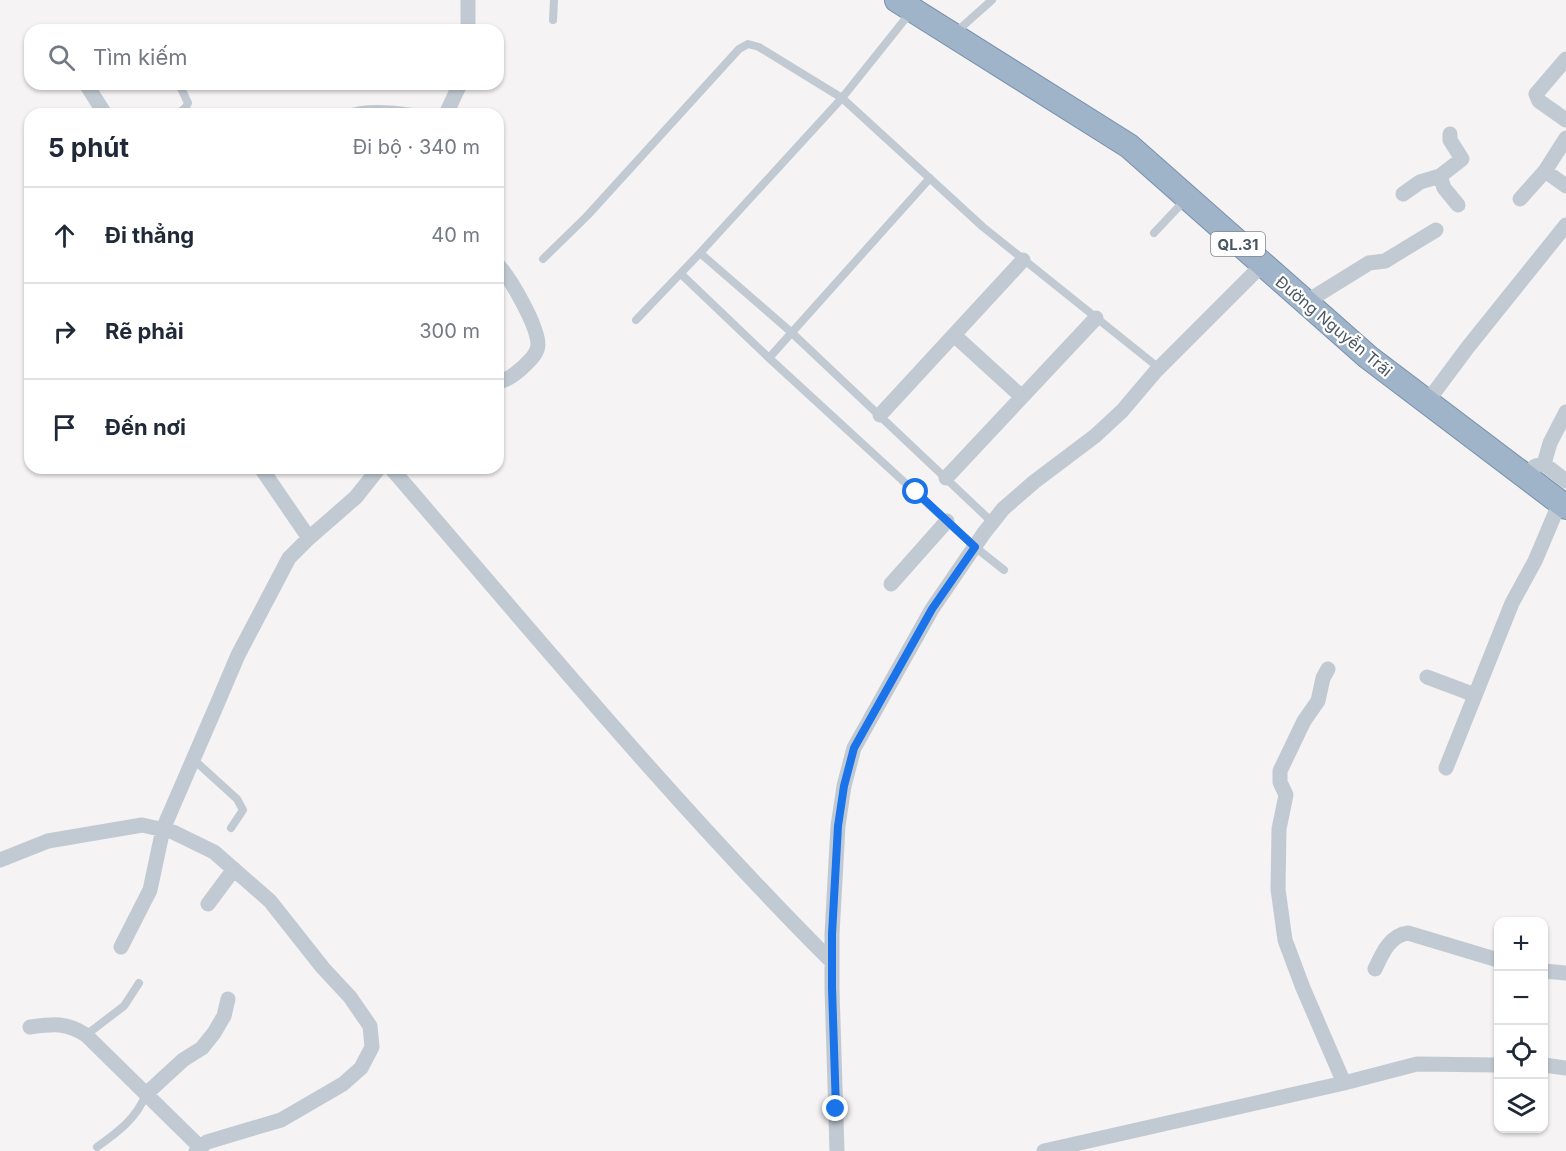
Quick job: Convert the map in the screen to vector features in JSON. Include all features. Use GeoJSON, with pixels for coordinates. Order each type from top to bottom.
{"type":"FeatureCollection","features":[{"type":"Feature","properties":{"kind":"highway","name":"Đường Nguyễn Trãi"},"geometry":{"type":"LineString","coordinates":[[905,5],[1129,146],[1368,357],[1522,475],[1564,497]]}},
{"type":"Feature","properties":{"kind":"street"},"geometry":{"type":"LineString","coordinates":[[468,0],[468,24]]}},
{"type":"Feature","properties":{"kind":"street"},"geometry":{"type":"LineString","coordinates":[[1566,58],[1536,94],[1539,101],[1566,120]]}},
{"type":"Feature","properties":{"kind":"street"},"geometry":{"type":"LineString","coordinates":[[90,90],[101,108]]}},
{"type":"Feature","properties":{"kind":"street"},"geometry":{"type":"LineString","coordinates":[[449,108],[457,90]]}},
{"type":"Feature","properties":{"kind":"street"},"geometry":{"type":"LineString","coordinates":[[1403,194],[1420,182],[1440,176],[1462,159],[1450,140],[1450,134]]}},
{"type":"Feature","properties":{"kind":"street"},"geometry":{"type":"LineString","coordinates":[[1520,199],[1545,171],[1566,138]]}},
{"type":"Feature","properties":{"kind":"street"},"geometry":{"type":"LineString","coordinates":[[1545,171],[1566,186]]}},
{"type":"Feature","properties":{"kind":"street"},"geometry":{"type":"LineString","coordinates":[[1440,176],[1444,188],[1458,206]]}},
{"type":"Feature","properties":{"kind":"street"},"geometry":{"type":"LineString","coordinates":[[1427,402],[1566,225]]}},
{"type":"Feature","properties":{"kind":"street"},"geometry":{"type":"LineString","coordinates":[[1306,302],[1369,263],[1385,261],[1436,230]]}},
{"type":"Feature","properties":{"kind":"street"},"geometry":{"type":"LineString","coordinates":[[880,416],[1023,260]]}},
{"type":"Feature","properties":{"kind":"street"},"geometry":{"type":"LineString","coordinates":[[837,1151],[832,962],[838,826],[844,786],[854,748],[932,609],[1003,509],[1102,430],[1122,411],[1159,368],[1262,265]]}},
{"type":"Feature","properties":{"kind":"street"},"geometry":{"type":"LineString","coordinates":[[504,274],[520,297],[538,344],[534,356],[521,369],[504,379]]}},
{"type":"Feature","properties":{"kind":"street"},"geometry":{"type":"LineString","coordinates":[[946,478],[1096,318]]}},
{"type":"Feature","properties":{"kind":"street"},"geometry":{"type":"LineString","coordinates":[[954,335],[1022,397]]}},
{"type":"Feature","properties":{"kind":"street"},"geometry":{"type":"LineString","coordinates":[[1446,768],[1512,603],[1535,561],[1564,497],[1544,464],[1550,443],[1566,412]]}},
{"type":"Feature","properties":{"kind":"street"},"geometry":{"type":"LineString","coordinates":[[1522,475],[1535,465],[1544,464]]}},
{"type":"Feature","properties":{"kind":"street"},"geometry":{"type":"LineString","coordinates":[[265,474],[309,538]]}},
{"type":"Feature","properties":{"kind":"street"},"geometry":{"type":"LineString","coordinates":[[121,947],[150,890],[163,829],[193,759],[238,655],[289,558],[356,497],[374,474]]}},
{"type":"Feature","properties":{"kind":"street"},"geometry":{"type":"LineString","coordinates":[[396,474],[649,766],[775,905],[832,962]]}},
{"type":"Feature","properties":{"kind":"street"},"geometry":{"type":"LineString","coordinates":[[891,584],[947,521]]}},
{"type":"Feature","properties":{"kind":"street"},"geometry":{"type":"LineString","coordinates":[[1328,669],[1323,678],[1318,701],[1304,722],[1280,771],[1280,782],[1286,795],[1279,829],[1278,889],[1285,940],[1302,988],[1344,1083]]}},
{"type":"Feature","properties":{"kind":"street"},"geometry":{"type":"LineString","coordinates":[[1427,677],[1475,695]]}},
{"type":"Feature","properties":{"kind":"street"},"geometry":{"type":"LineString","coordinates":[[0,860],[48,841],[142,825],[163,829],[214,852],[270,901],[323,968],[351,997],[370,1026],[372,1047],[361,1068],[344,1084],[315,1102],[281,1120],[207,1143],[198,1149],[86,1035],[73,1026],[52,1024],[30,1026]]}},
{"type":"Feature","properties":{"kind":"street"},"geometry":{"type":"LineString","coordinates":[[208,904],[234,869]]}},
{"type":"Feature","properties":{"kind":"street"},"geometry":{"type":"LineString","coordinates":[[1375,969],[1392,940],[1401,934],[1408,933],[1494,959]]}},
{"type":"Feature","properties":{"kind":"street"},"geometry":{"type":"LineString","coordinates":[[1548,971],[1566,973]]}},
{"type":"Feature","properties":{"kind":"street"},"geometry":{"type":"LineString","coordinates":[[146,1094],[183,1060],[202,1048],[224,1016],[228,999]]}},
{"type":"Feature","properties":{"kind":"street"},"geometry":{"type":"LineString","coordinates":[[1044,1151],[1344,1083],[1417,1064],[1494,1065]]}},
{"type":"Feature","properties":{"kind":"street"},"geometry":{"type":"LineString","coordinates":[[1548,1066],[1566,1068]]}},
{"type":"Feature","properties":{"kind":"lane"},"geometry":{"type":"LineString","coordinates":[[553,20],[554,0]]}},
{"type":"Feature","properties":{"kind":"lane"},"geometry":{"type":"LineString","coordinates":[[953,35],[992,0]]}},
{"type":"Feature","properties":{"kind":"lane"},"geometry":{"type":"LineString","coordinates":[[636,320],[700,254],[842,98],[905,5]]}},
{"type":"Feature","properties":{"kind":"lane"},"geometry":{"type":"LineString","coordinates":[[543,259],[587,216],[739,49],[748,44],[759,47],[842,98],[982,227],[1159,368]]}},
{"type":"Feature","properties":{"kind":"lane"},"geometry":{"type":"LineString","coordinates":[[182,90],[188,103],[183,108]]}},
{"type":"Feature","properties":{"kind":"lane"},"geometry":{"type":"LineString","coordinates":[[769,358],[930,178]]}},
{"type":"Feature","properties":{"kind":"lane"},"geometry":{"type":"LineString","coordinates":[[1154,233],[1186,198]]}},
{"type":"Feature","properties":{"kind":"lane"},"geometry":{"type":"LineString","coordinates":[[700,254],[791,332],[993,523]]}},
{"type":"Feature","properties":{"kind":"lane"},"geometry":{"type":"LineString","coordinates":[[681,274],[975,547],[1004,570]]}},
{"type":"Feature","properties":{"kind":"lane"},"geometry":{"type":"LineString","coordinates":[[193,759],[237,800],[243,810],[231,828]]}},
{"type":"Feature","properties":{"kind":"lane"},"geometry":{"type":"LineString","coordinates":[[86,1035],[124,1006],[139,983]]}},
{"type":"Feature","properties":{"kind":"lane"},"geometry":{"type":"LineString","coordinates":[[97,1147],[134,1117],[146,1094]]}},
{"type":"Feature","properties":{"kind":"route"},"geometry":{"type":"LineString","coordinates":[[836,1109],[832,934],[838,826],[844,786],[854,748],[932,609],[975,547],[916,492]]}}]}
